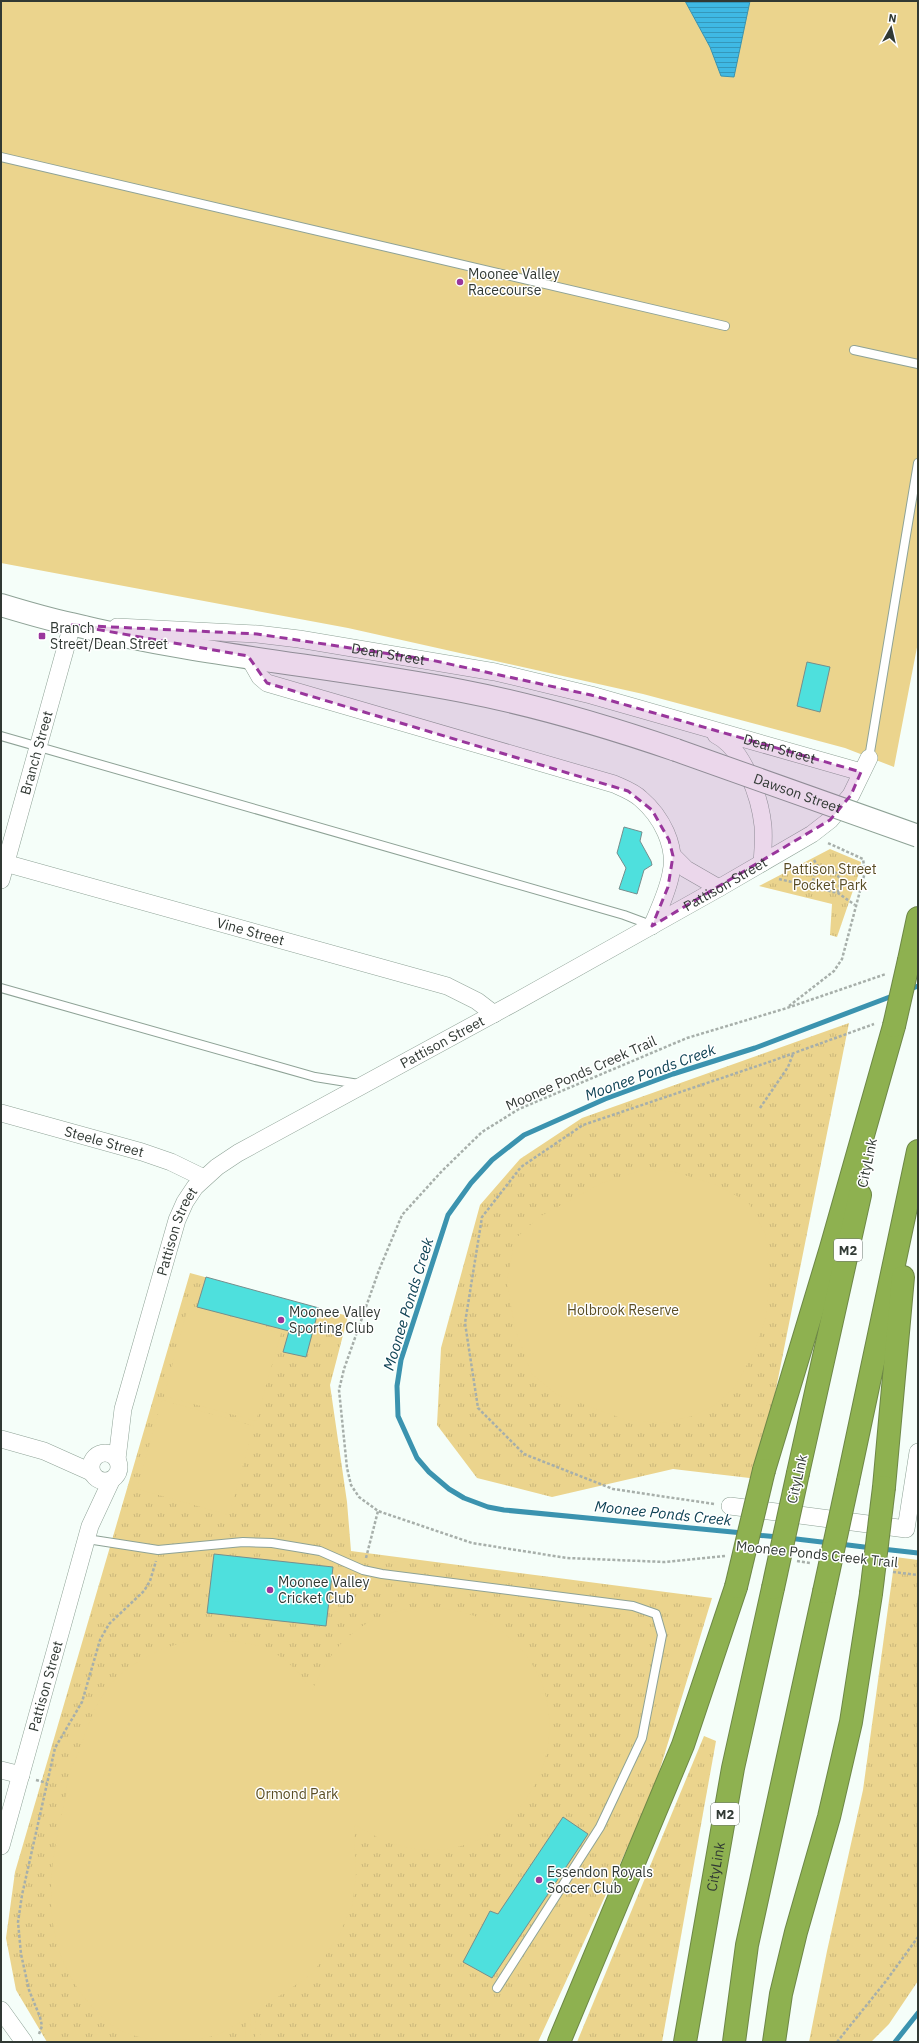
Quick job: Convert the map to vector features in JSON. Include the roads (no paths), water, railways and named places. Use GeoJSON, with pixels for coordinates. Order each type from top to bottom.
{"type":"FeatureCollection","features":[{"type":"Feature","properties":{"kind":"highway","name":"CityLink"},"geometry":{"type":"LineString","coordinates":[[685,2042],[733,1768],[874,1131],[888,1024],[909,960],[918,918]]}},
{"type":"Feature","properties":{"kind":"highway"},"geometry":{"type":"LineString","coordinates":[[559,2042],[683,1746],[736,1587],[764,1470],[831,1248],[888,1024]]}},
{"type":"Feature","properties":{"kind":"highway"},"geometry":{"type":"LineString","coordinates":[[734,2042],[747,1945],[918,1151]]}},
{"type":"Feature","properties":{"kind":"highway"},"geometry":{"type":"LineString","coordinates":[[774,2042],[781,1994],[796,1932],[830,1817],[851,1722],[871,1594],[884,1487],[912,1176]]}},
{"type":"Feature","properties":{"kind":"street","name":"Dean Street"},"geometry":{"type":"LineString","coordinates":[[1,605],[72,625],[168,643],[463,691],[620,731],[676,750]]}},
{"type":"Feature","properties":{"kind":"street","name":"Dean Street"},"geometry":{"type":"LineString","coordinates":[[72,625],[257,634],[379,651],[534,680],[698,726],[865,765]]}},
{"type":"Feature","properties":{"kind":"street","name":"Branch Street"},"geometry":{"type":"LineString","coordinates":[[1,880],[3,862],[39,746],[72,625]]}},
{"type":"Feature","properties":{"kind":"street"},"geometry":{"type":"LineString","coordinates":[[248,656],[260,677],[267,683],[614,784],[640,798],[652,810],[669,840],[672,856],[672,872],[668,887],[652,926]]}},
{"type":"Feature","properties":{"kind":"street","name":"Dean Street"},"geometry":{"type":"LineString","coordinates":[[698,726],[723,738],[734,748],[746,770],[760,812],[762,826],[762,863]]}},
{"type":"Feature","properties":{"kind":"street","name":"Dawson Street"},"geometry":{"type":"LineString","coordinates":[[676,750],[918,836]]}},
{"type":"Feature","properties":{"kind":"street","name":"Pattison Street"},"geometry":{"type":"LineString","coordinates":[[1,1846],[89,1532],[100,1463],[123,1409],[177,1220],[188,1197],[204,1178],[238,1154],[652,926],[812,834],[830,820],[851,795],[865,765]]}},
{"type":"Feature","properties":{"kind":"street"},"geometry":{"type":"LineString","coordinates":[[672,856],[686,869],[719,888]]}},
{"type":"Feature","properties":{"kind":"street","name":"Vine Street"},"geometry":{"type":"LineString","coordinates":[[3,862],[447,986],[477,1001],[494,1014]]}},
{"type":"Feature","properties":{"kind":"street","name":"Steele Street"},"geometry":{"type":"LineString","coordinates":[[1,1113],[142,1152],[171,1162],[204,1178]]}},
{"type":"Feature","properties":{"kind":"street"},"geometry":{"type":"LineString","coordinates":[[1,1439],[44,1451],[100,1463]]}},
{"type":"Feature","properties":{"kind":"street"},"geometry":{"type":"LineString","coordinates":[[730,1506],[906,1529],[918,1452]]}},
{"type":"Feature","properties":{"kind":"street","name":"Pattison Street"},"geometry":{"type":"LineString","coordinates":[[89,1532],[111,1480],[119,1471],[100,1463]]}},
{"type":"Feature","properties":{"kind":"street"},"geometry":{"type":"LineString","coordinates":[[1,1770],[21,1775]]}},
{"type":"Feature","properties":{"kind":"street"},"geometry":{"type":"LineString","coordinates":[[1,2010],[30,2039]]}},
{"type":"Feature","properties":{"kind":"lane"},"geometry":{"type":"LineString","coordinates":[[1,157],[725,326]]}},
{"type":"Feature","properties":{"kind":"lane"},"geometry":{"type":"LineString","coordinates":[[854,350],[918,364]]}},
{"type":"Feature","properties":{"kind":"lane"},"geometry":{"type":"LineString","coordinates":[[865,765],[918,463]]}},
{"type":"Feature","properties":{"kind":"lane"},"geometry":{"type":"LineString","coordinates":[[1,736],[624,915],[652,926]]}},
{"type":"Feature","properties":{"kind":"lane"},"geometry":{"type":"LineString","coordinates":[[1,988],[314,1077],[363,1085]]}},
{"type":"Feature","properties":{"kind":"lane"},"geometry":{"type":"LineString","coordinates":[[89,1532],[158,1550],[243,1542],[272,1543],[320,1551],[363,1570],[382,1574],[633,1606],[656,1614],[662,1635],[642,1738],[600,1827],[497,1988]]}},
{"type":"Feature","properties":{"kind":"water"},"geometry":{"type":"Polygon","coordinates":[[[685,1],[750,1],[734,77],[721,76],[710,47],[685,1]]]}},
{"type":"Feature","properties":{"kind":"waterway","name":"Moonee Ponds Creek"},"geometry":{"type":"LineString","coordinates":[[908,990],[918,986]]}},
{"type":"Feature","properties":{"kind":"waterway","name":"Moonee Ponds Creek"},"geometry":{"type":"LineString","coordinates":[[743,1533],[504,1510],[488,1507],[464,1498],[449,1489],[429,1472],[417,1458],[398,1416],[397,1386],[401,1360],[448,1215],[471,1183],[492,1160],[524,1135],[605,1099],[673,1074],[755,1048],[895,995]]}},
{"type":"Feature","properties":{"kind":"waterway","name":"Moonee Ponds Creek"},"geometry":{"type":"LineString","coordinates":[[755,1535],[779,1537]]}},
{"type":"Feature","properties":{"kind":"waterway","name":"Moonee Ponds Creek"},"geometry":{"type":"LineString","coordinates":[[788,1538],[830,1543]]}},
{"type":"Feature","properties":{"kind":"waterway","name":"Moonee Ponds Creek"},"geometry":{"type":"LineString","coordinates":[[840,1544],[872,1548]]}},
{"type":"Feature","properties":{"kind":"waterway","name":"Moonee Ponds Creek"},"geometry":{"type":"LineString","coordinates":[[882,1549],[918,1553]]}},
{"type":"Feature","properties":{"kind":"waterway","name":"Moonee Ponds Creek"},"geometry":{"type":"LineString","coordinates":[[895,2042],[918,2013]]}},
{"type":"Feature","properties":{"kind":"place","name":"Moonee Valley Racecourse"},"geometry":{"type":"Point","coordinates":[460,282]}},
{"type":"Feature","properties":{"kind":"place","name":"Branch Street/Dean Street"},"geometry":{"type":"Point","coordinates":[42,636]}},
{"type":"Feature","properties":{"kind":"place","name":"Moonee Valley Sporting Club"},"geometry":{"type":"Point","coordinates":[281,1320]}},
{"type":"Feature","properties":{"kind":"place","name":"Moonee Valley Cricket Club"},"geometry":{"type":"Point","coordinates":[270,1590]}},
{"type":"Feature","properties":{"kind":"place","name":"Essendon Royals Soccer Club"},"geometry":{"type":"Point","coordinates":[539,1880]}},
{"type":"Feature","properties":{"kind":"park label","name":"Pattison Street Pocket Park"},"geometry":{"type":"Point","coordinates":[830,878]}},
{"type":"Feature","properties":{"kind":"park label","name":"Holbrook Reserve"},"geometry":{"type":"Point","coordinates":[623,1310]}},
{"type":"Feature","properties":{"kind":"park label","name":"Ormond Park"},"geometry":{"type":"Point","coordinates":[297,1794]}}]}
